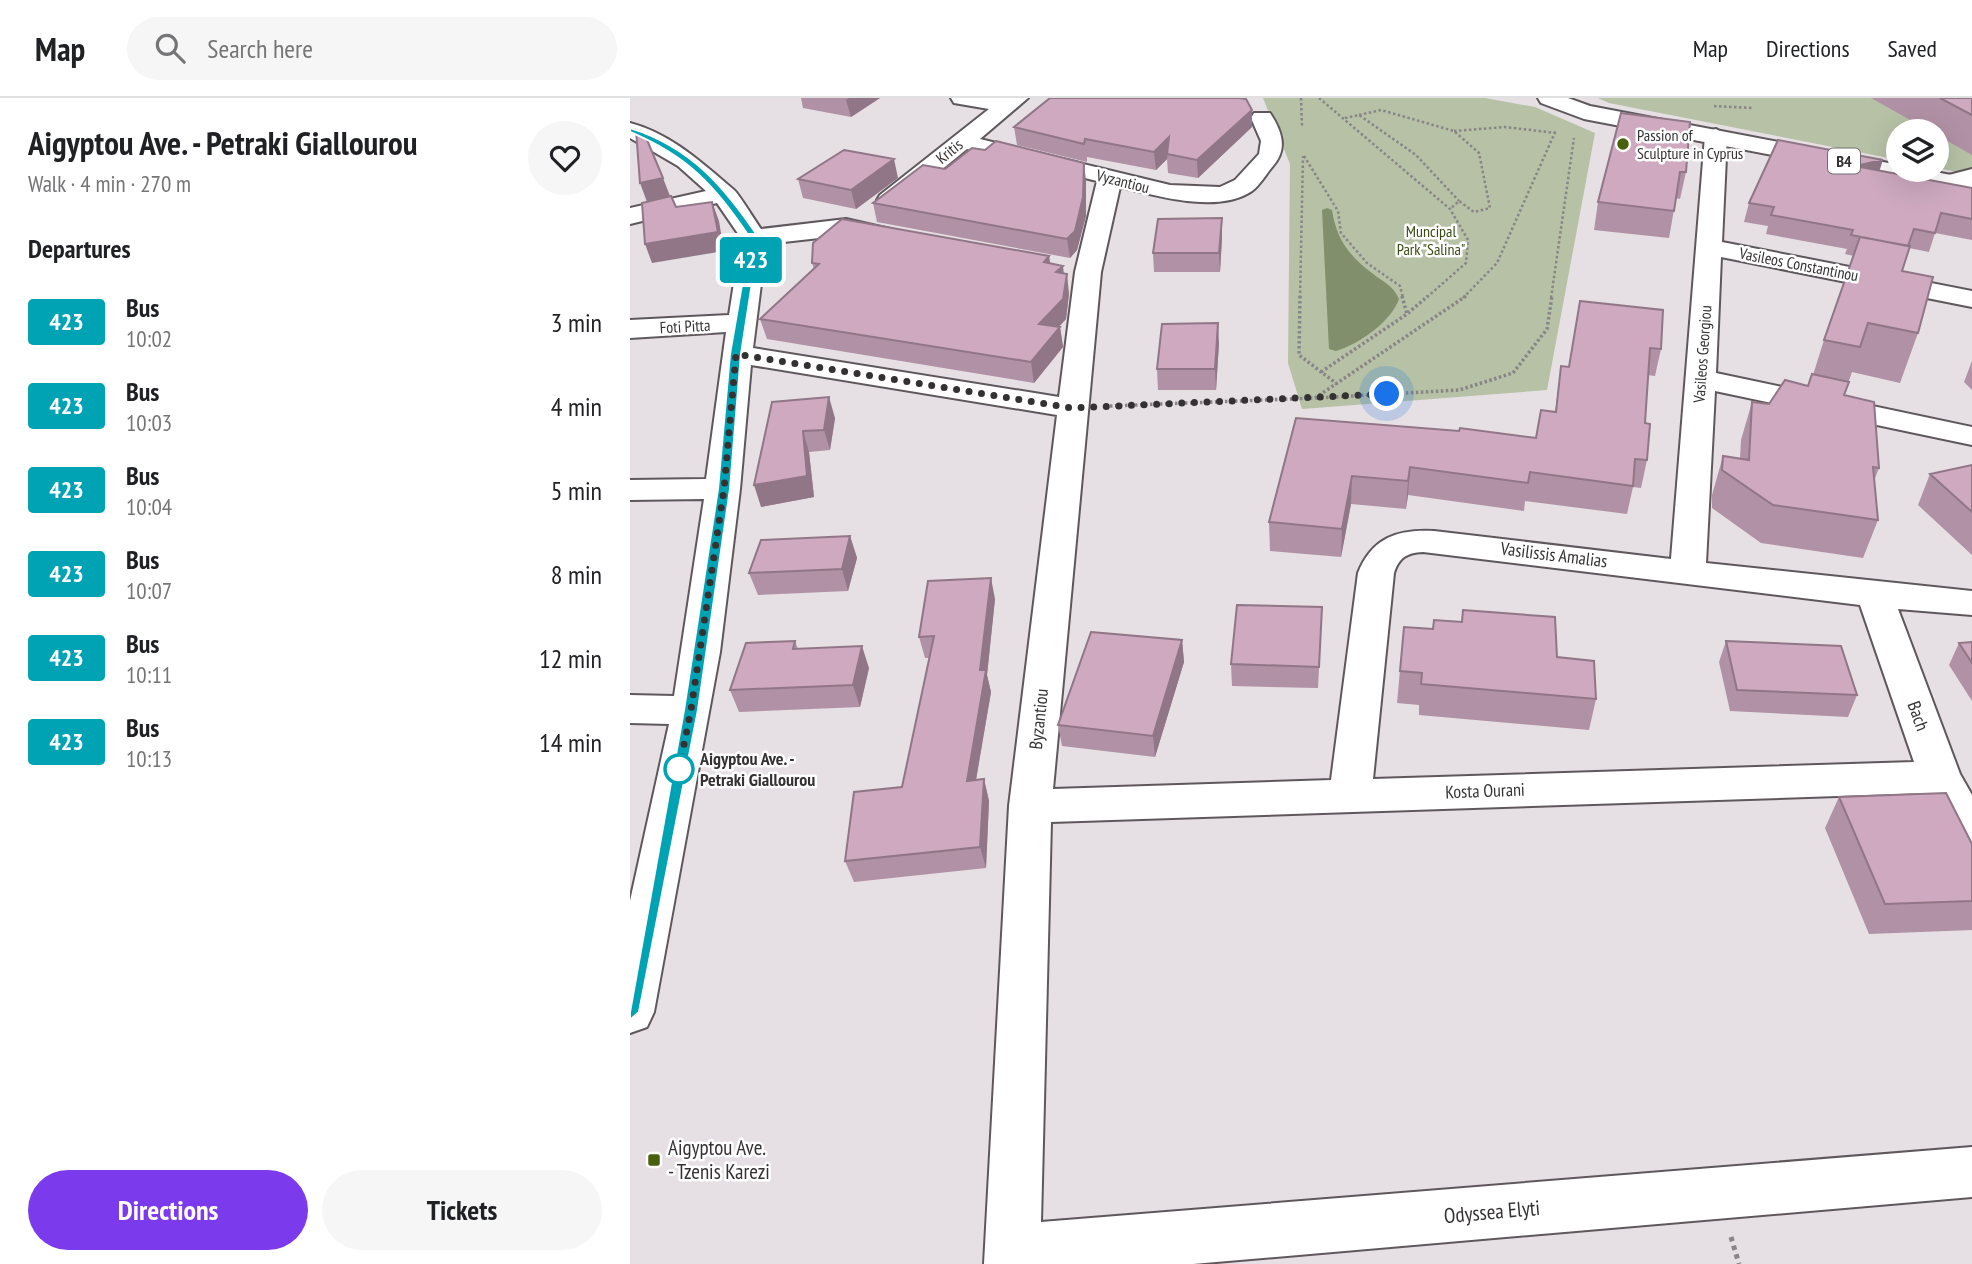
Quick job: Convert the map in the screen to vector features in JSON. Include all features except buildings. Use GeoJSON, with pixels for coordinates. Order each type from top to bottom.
{"type":"FeatureCollection","features":[{"type":"Feature","properties":{"kind":"street"},"geometry":{"type":"LineString","coordinates":[[962,98],[1012,102]]}},
{"type":"Feature","properties":{"kind":"street","name":"B4"},"geometry":{"type":"LineString","coordinates":[[1549,98],[1584,112],[1886,170]]}},
{"type":"Feature","properties":{"kind":"street","name":"B4"},"geometry":{"type":"LineString","coordinates":[[1576,98],[1602,112],[1633,121]]}},
{"type":"Feature","properties":{"kind":"street","name":"Kritis"},"geometry":{"type":"LineString","coordinates":[[846,227],[873,214],[1012,102]]}},
{"type":"Feature","properties":{"kind":"street","name":"Vyzantiou"},"geometry":{"type":"LineString","coordinates":[[961,141],[1170,192],[1224,194],[1244,185],[1270,155],[1272,141],[1255,114]]}},
{"type":"Feature","properties":{"kind":"street"},"geometry":{"type":"LineString","coordinates":[[630,130],[654,140],[694,165],[725,194],[754,238],[738,339],[724,489],[691,710],[631,1007]]}},
{"type":"Feature","properties":{"kind":"street","name":"Vasileos Georgiou"},"geometry":{"type":"LineString","coordinates":[[1688,571],[1716,136]]}},
{"type":"Feature","properties":{"kind":"street","name":"Byzantiou"},"geometry":{"type":"LineString","coordinates":[[1012,1258],[1030,806],[1072,408],[1075,270],[1110,178]]}},
{"type":"Feature","properties":{"kind":"street","name":"B4"},"geometry":{"type":"LineString","coordinates":[[1948,182],[1972,186]]}},
{"type":"Feature","properties":{"kind":"street"},"geometry":{"type":"LineString","coordinates":[[630,216],[725,194]]}},
{"type":"Feature","properties":{"kind":"street"},"geometry":{"type":"LineString","coordinates":[[754,238],[846,227],[900,237]]}},
{"type":"Feature","properties":{"kind":"street","name":"Vasileos Constantinou"},"geometry":{"type":"LineString","coordinates":[[1709,247],[1972,299]]}},
{"type":"Feature","properties":{"kind":"street","name":"Foti Pitta"},"geometry":{"type":"LineString","coordinates":[[630,329],[738,339],[1072,408]]}},
{"type":"Feature","properties":{"kind":"street"},"geometry":{"type":"LineString","coordinates":[[1700,379],[1972,436]]}},
{"type":"Feature","properties":{"kind":"street"},"geometry":{"type":"LineString","coordinates":[[630,490],[724,489]]}},
{"type":"Feature","properties":{"kind":"street","name":"Vasilissis Amalias"},"geometry":{"type":"LineString","coordinates":[[1350,796],[1376,573],[1380,557],[1395,545],[1418,541],[1445,543],[1972,603]]}},
{"type":"Feature","properties":{"kind":"street","name":"Bach"},"geometry":{"type":"LineString","coordinates":[[1875,594],[1940,777],[1972,832]]}},
{"type":"Feature","properties":{"kind":"street"},"geometry":{"type":"LineString","coordinates":[[630,709],[691,710]]}},
{"type":"Feature","properties":{"kind":"street","name":"Kosta Ourani"},"geometry":{"type":"LineString","coordinates":[[1030,806],[1940,777]]}},
{"type":"Feature","properties":{"kind":"street","name":"Odyssea Elyti"},"geometry":{"type":"LineString","coordinates":[[1012,1258],[1972,1172]]}},
{"type":"Feature","properties":{"kind":"lane"},"geometry":{"type":"LineString","coordinates":[[1949,179],[1972,174]]}},
{"type":"Feature","properties":{"kind":"path"},"geometry":{"type":"LineString","coordinates":[[1301,98],[1302,132]]}},
{"type":"Feature","properties":{"kind":"path"},"geometry":{"type":"LineString","coordinates":[[1319,98],[1450,209],[1468,240],[1466,263],[1407,314],[1321,372]]}},
{"type":"Feature","properties":{"kind":"path"},"geometry":{"type":"LineString","coordinates":[[1705,106],[1753,108]]}},
{"type":"Feature","properties":{"kind":"path"},"geometry":{"type":"LineString","coordinates":[[1344,118],[1381,110],[1454,131],[1479,153],[1490,208],[1474,212],[1459,201],[1416,155],[1359,115]]}},
{"type":"Feature","properties":{"kind":"path"},"geometry":{"type":"LineString","coordinates":[[1072,408],[1459,390],[1513,373],[1547,329],[1575,138],[1514,126],[1478,126],[1454,131]]}},
{"type":"Feature","properties":{"kind":"path"},"geometry":{"type":"LineString","coordinates":[[1315,398],[1473,291],[1497,263],[1557,133]]}},
{"type":"Feature","properties":{"kind":"path"},"geometry":{"type":"LineString","coordinates":[[1337,384],[1299,355],[1303,155],[1338,211],[1341,233],[1367,263],[1400,286],[1407,314]]}},
{"type":"Feature","properties":{"kind":"path"},"geometry":{"type":"LineString","coordinates":[[1450,209],[1459,201]]}},
{"type":"Feature","properties":{"kind":"green space","name":"Muncipal Park \"Salina\""},"geometry":{"type":"Polygon","coordinates":[[[1263,98],[1485,98],[1535,107],[1595,133],[1547,390],[1302,409],[1288,363],[1290,164],[1263,98]]]}},
{"type":"Feature","properties":{"kind":"green space"},"geometry":{"type":"Polygon","coordinates":[[[1598,98],[1972,98],[1972,175],[1949,170],[1949,119],[1886,119],[1886,157],[1609,103],[1598,98]]]}},
{"type":"Feature","properties":{"kind":"shaded area"},"geometry":{"type":"Polygon","coordinates":[[[1322,210],[1332,210],[1340,238],[1350,253],[1391,287],[1399,299],[1382,324],[1354,343],[1336,351],[1329,349],[1322,210]]]}},
{"type":"Feature","properties":{"kind":"bus line","name":"423"},"geometry":{"type":"LineString","coordinates":[[630,130],[654,140],[694,165],[725,194],[754,238],[736,354],[724,489],[691,710],[630,1012]]}},
{"type":"Feature","properties":{"kind":"place","name":"Passion of Sculpture in Cyprus"},"geometry":{"type":"Point","coordinates":[1623,144]}},
{"type":"Feature","properties":{"kind":"place","name":"Aigyptou Ave. - Petraki Giallourou"},"geometry":{"type":"Point","coordinates":[679,769]}},
{"type":"Feature","properties":{"kind":"place","name":"Aigyptou Ave. - Tzenis Karezi"},"geometry":{"type":"Point","coordinates":[654,1160]}},
{"type":"Feature","properties":{"kind":"route"},"geometry":{"type":"LineString","coordinates":[[679,769],[691,710],[724,489],[736,354],[1072,408],[1387,394]]}}]}
